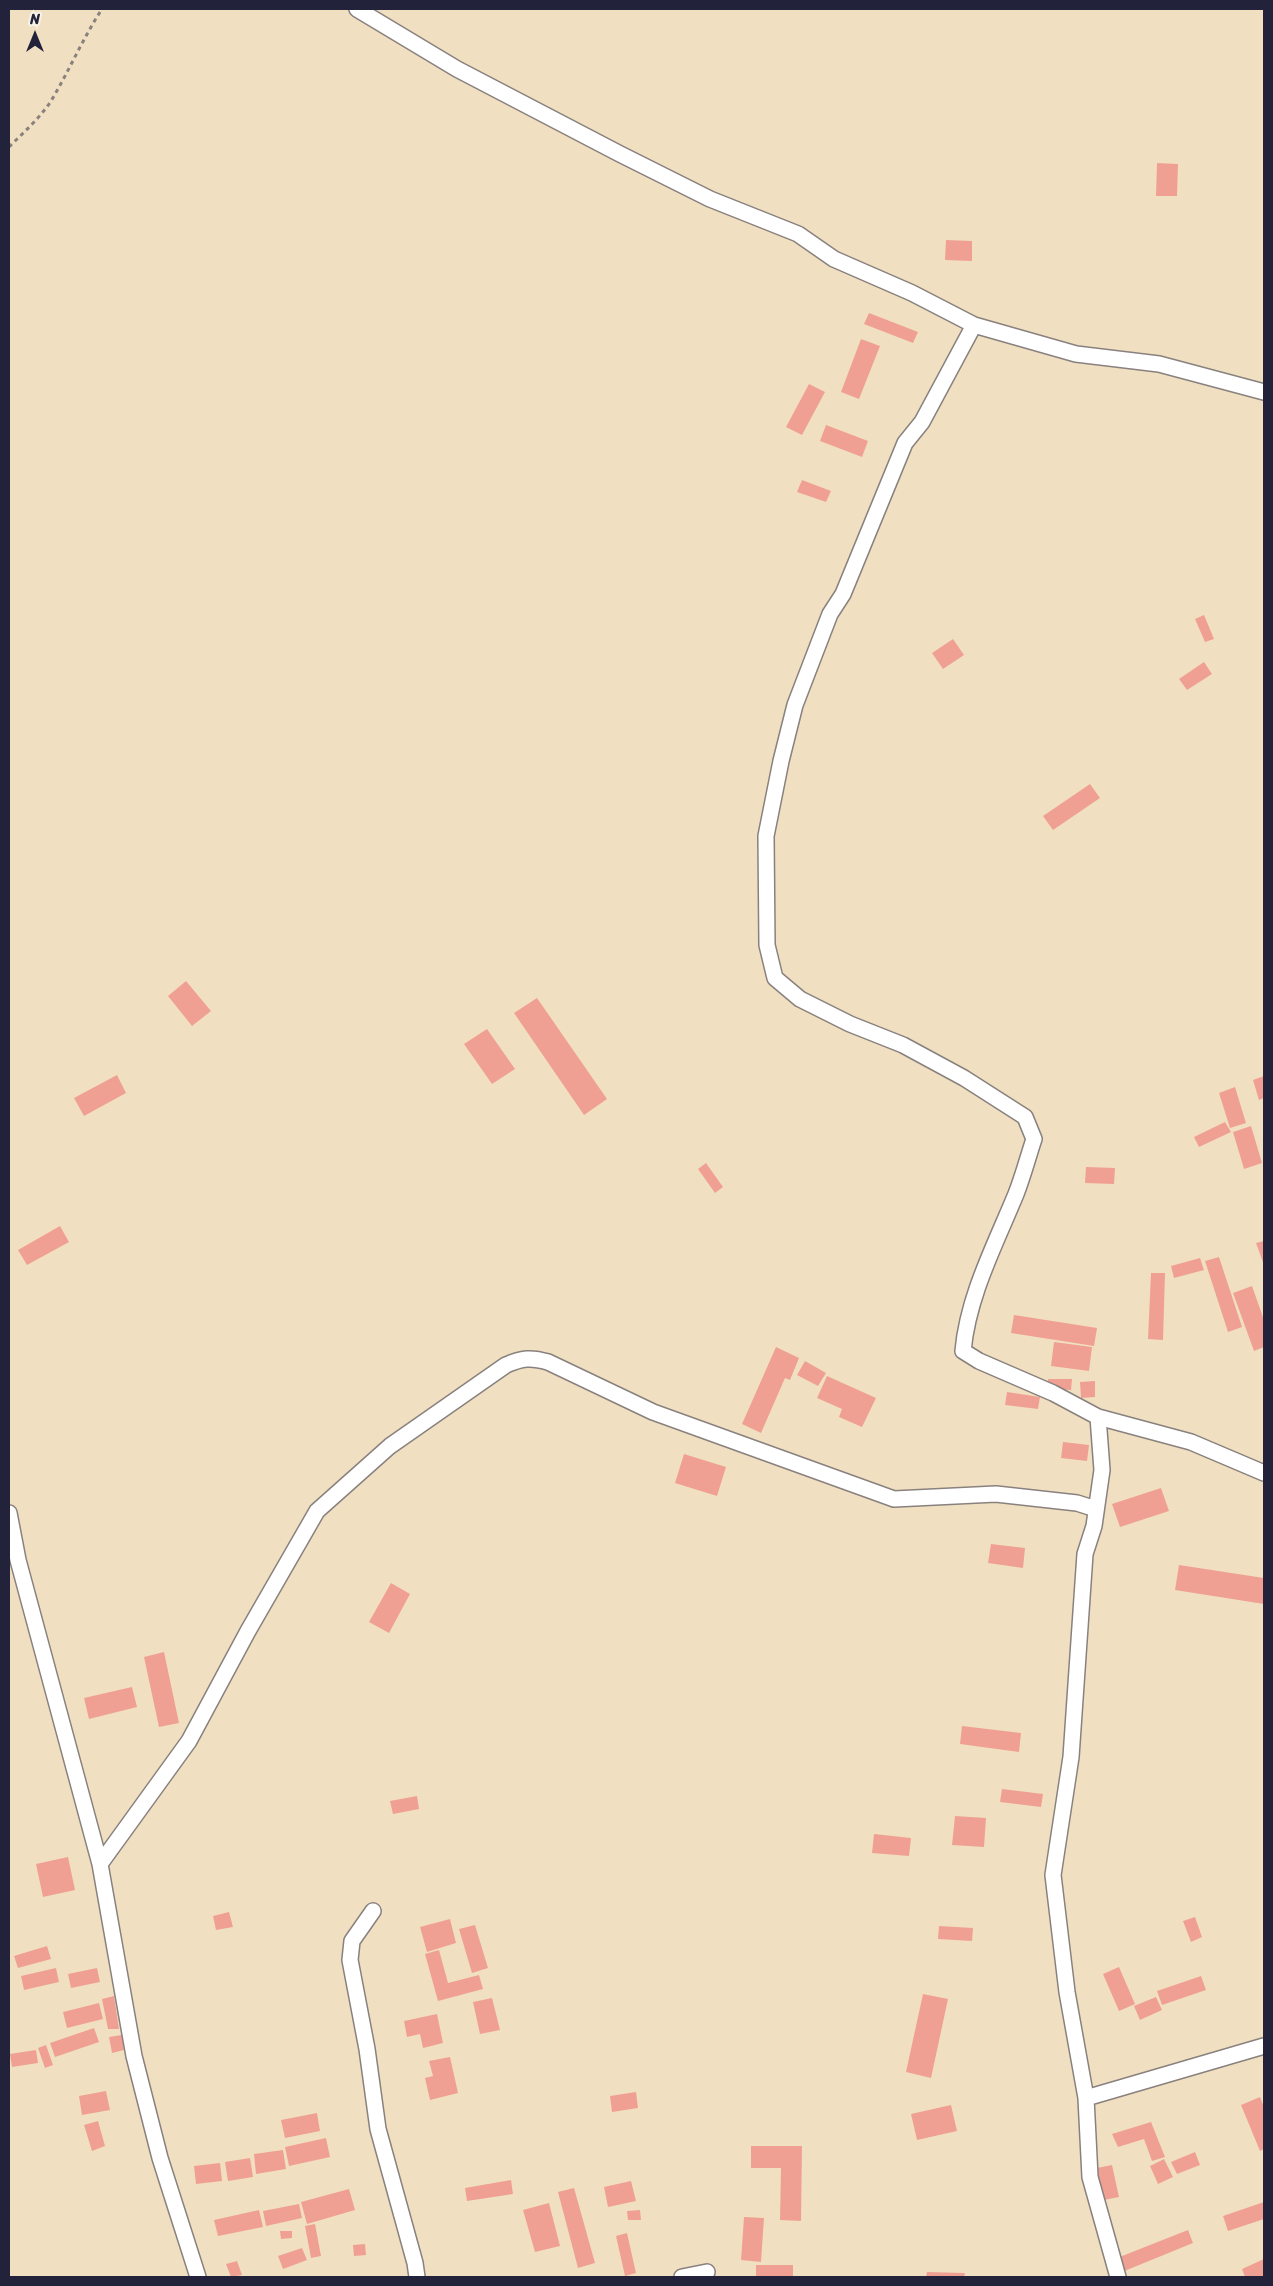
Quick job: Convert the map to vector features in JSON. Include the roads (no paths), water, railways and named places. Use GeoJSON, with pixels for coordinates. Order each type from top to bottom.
{"type":"FeatureCollection","features":[{"type":"Feature","properties":{"kind":"street"},"geometry":{"type":"LineString","coordinates":[[357,9],[465,73],[620,154],[710,199],[798,234],[834,260],[912,293],[974,325],[1076,354],[1159,364],[1264,392]]}},
{"type":"Feature","properties":{"kind":"street"},"geometry":{"type":"LineString","coordinates":[[974,325],[922,422],[905,443],[843,594],[830,614],[795,705],[781,761],[766,836],[767,945],[775,978],[800,999],[850,1024],[904,1045],[964,1078],[1025,1117],[1034,1139],[1017,1192],[989,1255],[966,1325],[963,1351],[979,1361],[1053,1393],[1098,1418],[1191,1442],[1264,1473]]}},
{"type":"Feature","properties":{"kind":"street"},"geometry":{"type":"LineString","coordinates":[[100,1864],[189,1741],[248,1631],[317,1511],[390,1446],[506,1365],[520,1359],[532,1357],[548,1362],[652,1412],[894,1498],[996,1494],[1077,1503],[1096,1509]]}},
{"type":"Feature","properties":{"kind":"street"},"geometry":{"type":"LineString","coordinates":[[1098,1418],[1102,1470],[1094,1526],[1085,1554],[1070,1757],[1053,1875],[1067,1992],[1086,2098],[1090,2177],[1118,2277]]}},
{"type":"Feature","properties":{"kind":"street"},"geometry":{"type":"LineString","coordinates":[[9,1513],[18,1560],[100,1864],[134,2056],[160,2158],[198,2277]]}},
{"type":"Feature","properties":{"kind":"street"},"geometry":{"type":"LineString","coordinates":[[374,1912],[352,1941],[349,1948],[350,1960],[378,2129],[415,2263],[417,2277]]}},
{"type":"Feature","properties":{"kind":"street"},"geometry":{"type":"LineString","coordinates":[[1086,2098],[1264,2046]]}},
{"type":"Feature","properties":{"kind":"street"},"geometry":{"type":"LineString","coordinates":[[682,2277],[707,2272]]}}]}
